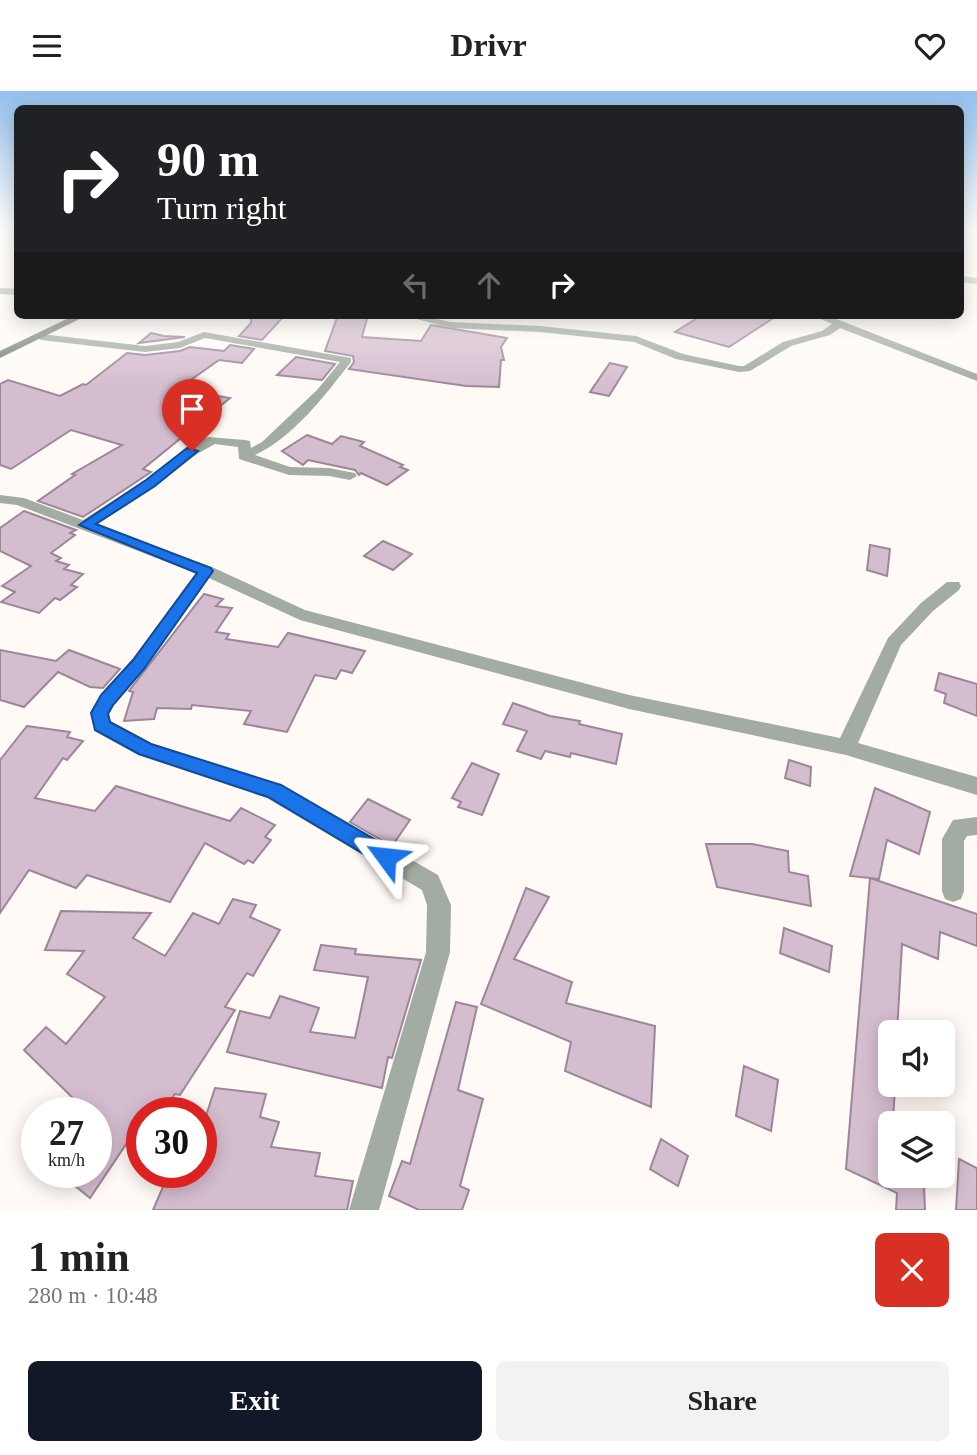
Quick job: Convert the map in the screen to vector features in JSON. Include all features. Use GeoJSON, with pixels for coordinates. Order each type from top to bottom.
{"type":"FeatureCollection","features":[{"type":"Feature","properties":{"kind":"main road"},"geometry":{"type":"LineString","coordinates":[[0,355],[75,319]]}},
{"type":"Feature","properties":{"kind":"street"},"geometry":{"type":"LineString","coordinates":[[424,319],[450,325],[540,329],[636,339],[680,357],[739,369],[746,369],[787,344],[827,333],[840,323]]}},
{"type":"Feature","properties":{"kind":"street"},"geometry":{"type":"LineString","coordinates":[[540,329],[545,319]]}},
{"type":"Feature","properties":{"kind":"street"},"geometry":{"type":"LineString","coordinates":[[828,319],[977,377]]}},
{"type":"Feature","properties":{"kind":"street"},"geometry":{"type":"LineString","coordinates":[[41,337],[145,349],[180,345],[204,335],[347,360],[321,391],[267,445],[244,456]]}},
{"type":"Feature","properties":{"kind":"street"},"geometry":{"type":"LineString","coordinates":[[85,525],[159,477],[192,451],[213,440],[245,444],[244,456]]}},
{"type":"Feature","properties":{"kind":"street"},"geometry":{"type":"LineString","coordinates":[[244,456],[289,471],[329,472],[350,476]]}},
{"type":"Feature","properties":{"kind":"street"},"geometry":{"type":"LineString","coordinates":[[0,499],[19,501],[206,571],[300,614],[629,702],[846,747],[977,786]]}},
{"type":"Feature","properties":{"kind":"street"},"geometry":{"type":"LineString","coordinates":[[206,571],[138,665],[107,700],[100,713],[102,726],[145,749],[274,791],[430,883],[439,905],[438,952],[364,1210]]}},
{"type":"Feature","properties":{"kind":"street"},"geometry":{"type":"LineString","coordinates":[[846,747],[894,642],[927,607],[953,586]]}},
{"type":"Feature","properties":{"kind":"street"},"geometry":{"type":"LineString","coordinates":[[953,891],[953,839],[961,827],[977,826]]}},
{"type":"Feature","properties":{"kind":"building"},"geometry":{"type":"Polygon","coordinates":[[[251,319],[281,319],[262,340],[239,336],[251,323],[251,319]]]}},
{"type":"Feature","properties":{"kind":"building"},"geometry":{"type":"Polygon","coordinates":[[[337,319],[367,319],[362,337],[421,341],[431,325],[507,338],[501,347],[504,360],[501,360],[499,387],[466,386],[349,369],[354,362],[353,356],[325,351],[337,319]]]}},
{"type":"Feature","properties":{"kind":"building"},"geometry":{"type":"Polygon","coordinates":[[[696,319],[772,319],[729,347],[675,332],[696,319]]]}},
{"type":"Feature","properties":{"kind":"building"},"geometry":{"type":"Polygon","coordinates":[[[151,333],[164,336],[185,337],[139,343],[151,333]]]}},
{"type":"Feature","properties":{"kind":"building"},"geometry":{"type":"Polygon","coordinates":[[[230,345],[254,349],[242,363],[219,360],[178,389],[230,398],[143,469],[151,472],[83,517],[38,501],[75,475],[72,474],[122,445],[71,430],[11,469],[0,465],[0,384],[8,380],[60,396],[86,385],[127,353],[145,355],[180,351],[190,347],[224,351],[230,345]]]}},
{"type":"Feature","properties":{"kind":"building"},"geometry":{"type":"Polygon","coordinates":[[[296,357],[335,364],[322,380],[277,375],[296,357]]]}},
{"type":"Feature","properties":{"kind":"building"},"geometry":{"type":"Polygon","coordinates":[[[610,363],[627,367],[609,396],[590,392],[610,363]]]}},
{"type":"Feature","properties":{"kind":"building"},"geometry":{"type":"Polygon","coordinates":[[[307,435],[332,444],[341,436],[364,442],[360,446],[403,465],[400,467],[408,470],[387,485],[361,473],[359,475],[355,470],[308,460],[303,465],[282,451],[307,435]]]}},
{"type":"Feature","properties":{"kind":"building"},"geometry":{"type":"Polygon","coordinates":[[[24,511],[76,530],[70,533],[75,535],[51,553],[61,558],[56,561],[69,565],[64,569],[83,574],[71,585],[77,587],[60,600],[55,598],[39,613],[1,602],[15,592],[2,586],[31,566],[0,551],[0,528],[24,511]]]}},
{"type":"Feature","properties":{"kind":"building"},"geometry":{"type":"Polygon","coordinates":[[[383,541],[412,554],[393,570],[364,556],[383,541]]]}},
{"type":"Feature","properties":{"kind":"building"},"geometry":{"type":"Polygon","coordinates":[[[870,545],[890,549],[887,576],[867,570],[870,545]]]}},
{"type":"Feature","properties":{"kind":"building"},"geometry":{"type":"Polygon","coordinates":[[[204,594],[223,599],[216,606],[232,608],[216,632],[229,634],[226,639],[278,647],[288,633],[365,651],[352,673],[341,670],[336,679],[315,675],[287,732],[244,724],[251,711],[192,705],[191,709],[157,708],[154,719],[124,721],[133,692],[129,691],[204,594]]]}},
{"type":"Feature","properties":{"kind":"building"},"geometry":{"type":"Polygon","coordinates":[[[0,650],[56,661],[69,650],[120,669],[103,688],[90,687],[58,672],[24,707],[0,700],[0,650]]]}},
{"type":"Feature","properties":{"kind":"building"},"geometry":{"type":"Polygon","coordinates":[[[939,673],[977,684],[977,716],[944,703],[946,694],[935,690],[939,673]]]}},
{"type":"Feature","properties":{"kind":"building"},"geometry":{"type":"Polygon","coordinates":[[[513,703],[550,716],[580,721],[579,724],[622,734],[616,764],[571,753],[570,757],[545,751],[541,759],[517,751],[527,731],[503,724],[513,703]]]}},
{"type":"Feature","properties":{"kind":"building"},"geometry":{"type":"Polygon","coordinates":[[[27,726],[70,732],[67,737],[83,741],[67,760],[63,758],[35,798],[95,811],[116,786],[230,821],[241,808],[275,825],[265,837],[271,840],[253,863],[248,860],[244,864],[205,843],[170,902],[87,875],[76,888],[29,870],[0,913],[0,760],[27,726]]]}},
{"type":"Feature","properties":{"kind":"building"},"geometry":{"type":"Polygon","coordinates":[[[789,760],[811,767],[810,786],[785,778],[789,760]]]}},
{"type":"Feature","properties":{"kind":"building"},"geometry":{"type":"Polygon","coordinates":[[[472,763],[499,774],[482,815],[458,807],[461,802],[452,798],[472,763]]]}},
{"type":"Feature","properties":{"kind":"building"},"geometry":{"type":"Polygon","coordinates":[[[875,788],[930,812],[919,854],[887,840],[879,879],[850,876],[875,788]]]}},
{"type":"Feature","properties":{"kind":"building"},"geometry":{"type":"Polygon","coordinates":[[[368,799],[410,820],[392,846],[350,822],[368,799]]]}},
{"type":"Feature","properties":{"kind":"building"},"geometry":{"type":"Polygon","coordinates":[[[706,844],[752,844],[788,851],[789,872],[808,876],[811,906],[717,887],[706,844]]]}},
{"type":"Feature","properties":{"kind":"building"},"geometry":{"type":"Polygon","coordinates":[[[870,878],[977,914],[977,946],[940,932],[938,959],[902,944],[898,1020],[878,1020],[878,1097],[894,1097],[894,1111],[878,1111],[878,1184],[846,1169],[870,878]]]}},
{"type":"Feature","properties":{"kind":"building"},"geometry":{"type":"Polygon","coordinates":[[[526,888],[549,897],[514,959],[572,982],[566,1003],[655,1026],[651,1107],[565,1071],[571,1042],[481,1004],[526,888]]]}},
{"type":"Feature","properties":{"kind":"building"},"geometry":{"type":"Polygon","coordinates":[[[233,899],[256,905],[250,917],[280,930],[253,976],[247,973],[225,1007],[235,1010],[180,1095],[126,1097],[126,1144],[112,1165],[112,1097],[72,1097],[24,1050],[46,1027],[66,1044],[105,997],[67,974],[84,951],[45,950],[61,911],[151,913],[133,938],[165,956],[193,913],[219,924],[233,899]]]}},
{"type":"Feature","properties":{"kind":"building"},"geometry":{"type":"Polygon","coordinates":[[[784,928],[832,946],[829,972],[780,953],[784,928]]]}},
{"type":"Feature","properties":{"kind":"building"},"geometry":{"type":"Polygon","coordinates":[[[321,945],[356,949],[355,954],[421,960],[392,1058],[388,1057],[382,1088],[227,1052],[240,1011],[270,1018],[280,996],[319,1008],[310,1032],[355,1038],[368,977],[314,970],[321,945]]]}},
{"type":"Feature","properties":{"kind":"building"},"geometry":{"type":"Polygon","coordinates":[[[456,1002],[477,1007],[458,1090],[483,1099],[460,1186],[469,1190],[462,1210],[419,1210],[389,1196],[402,1161],[410,1164],[456,1002]]]}},
{"type":"Feature","properties":{"kind":"building"},"geometry":{"type":"Polygon","coordinates":[[[744,1066],[778,1080],[771,1131],[736,1116],[744,1066]]]}},
{"type":"Feature","properties":{"kind":"building"},"geometry":{"type":"Polygon","coordinates":[[[215,1088],[266,1094],[260,1117],[279,1122],[271,1147],[320,1153],[315,1176],[353,1181],[347,1210],[153,1210],[163,1188],[217,1188],[217,1097],[212,1097],[215,1088]]]}},
{"type":"Feature","properties":{"kind":"building"},"geometry":{"type":"Polygon","coordinates":[[[661,1139],[688,1156],[678,1186],[650,1169],[661,1139]]]}},
{"type":"Feature","properties":{"kind":"building"},"geometry":{"type":"Polygon","coordinates":[[[959,1159],[977,1168],[977,1210],[956,1210],[959,1159]]]}},
{"type":"Feature","properties":{"kind":"building"},"geometry":{"type":"Polygon","coordinates":[[[78,1188],[97,1188],[90,1198],[78,1188]]]}},
{"type":"Feature","properties":{"kind":"building"},"geometry":{"type":"Polygon","coordinates":[[[886,1188],[924,1188],[925,1210],[896,1210],[897,1193],[886,1188]]]}},
{"type":"Feature","properties":{"kind":"route"},"geometry":{"type":"LineString","coordinates":[[192,451],[150,483],[85,525],[206,571],[138,665],[107,700],[100,713],[102,726],[145,749],[274,791],[386,857]]}}]}
